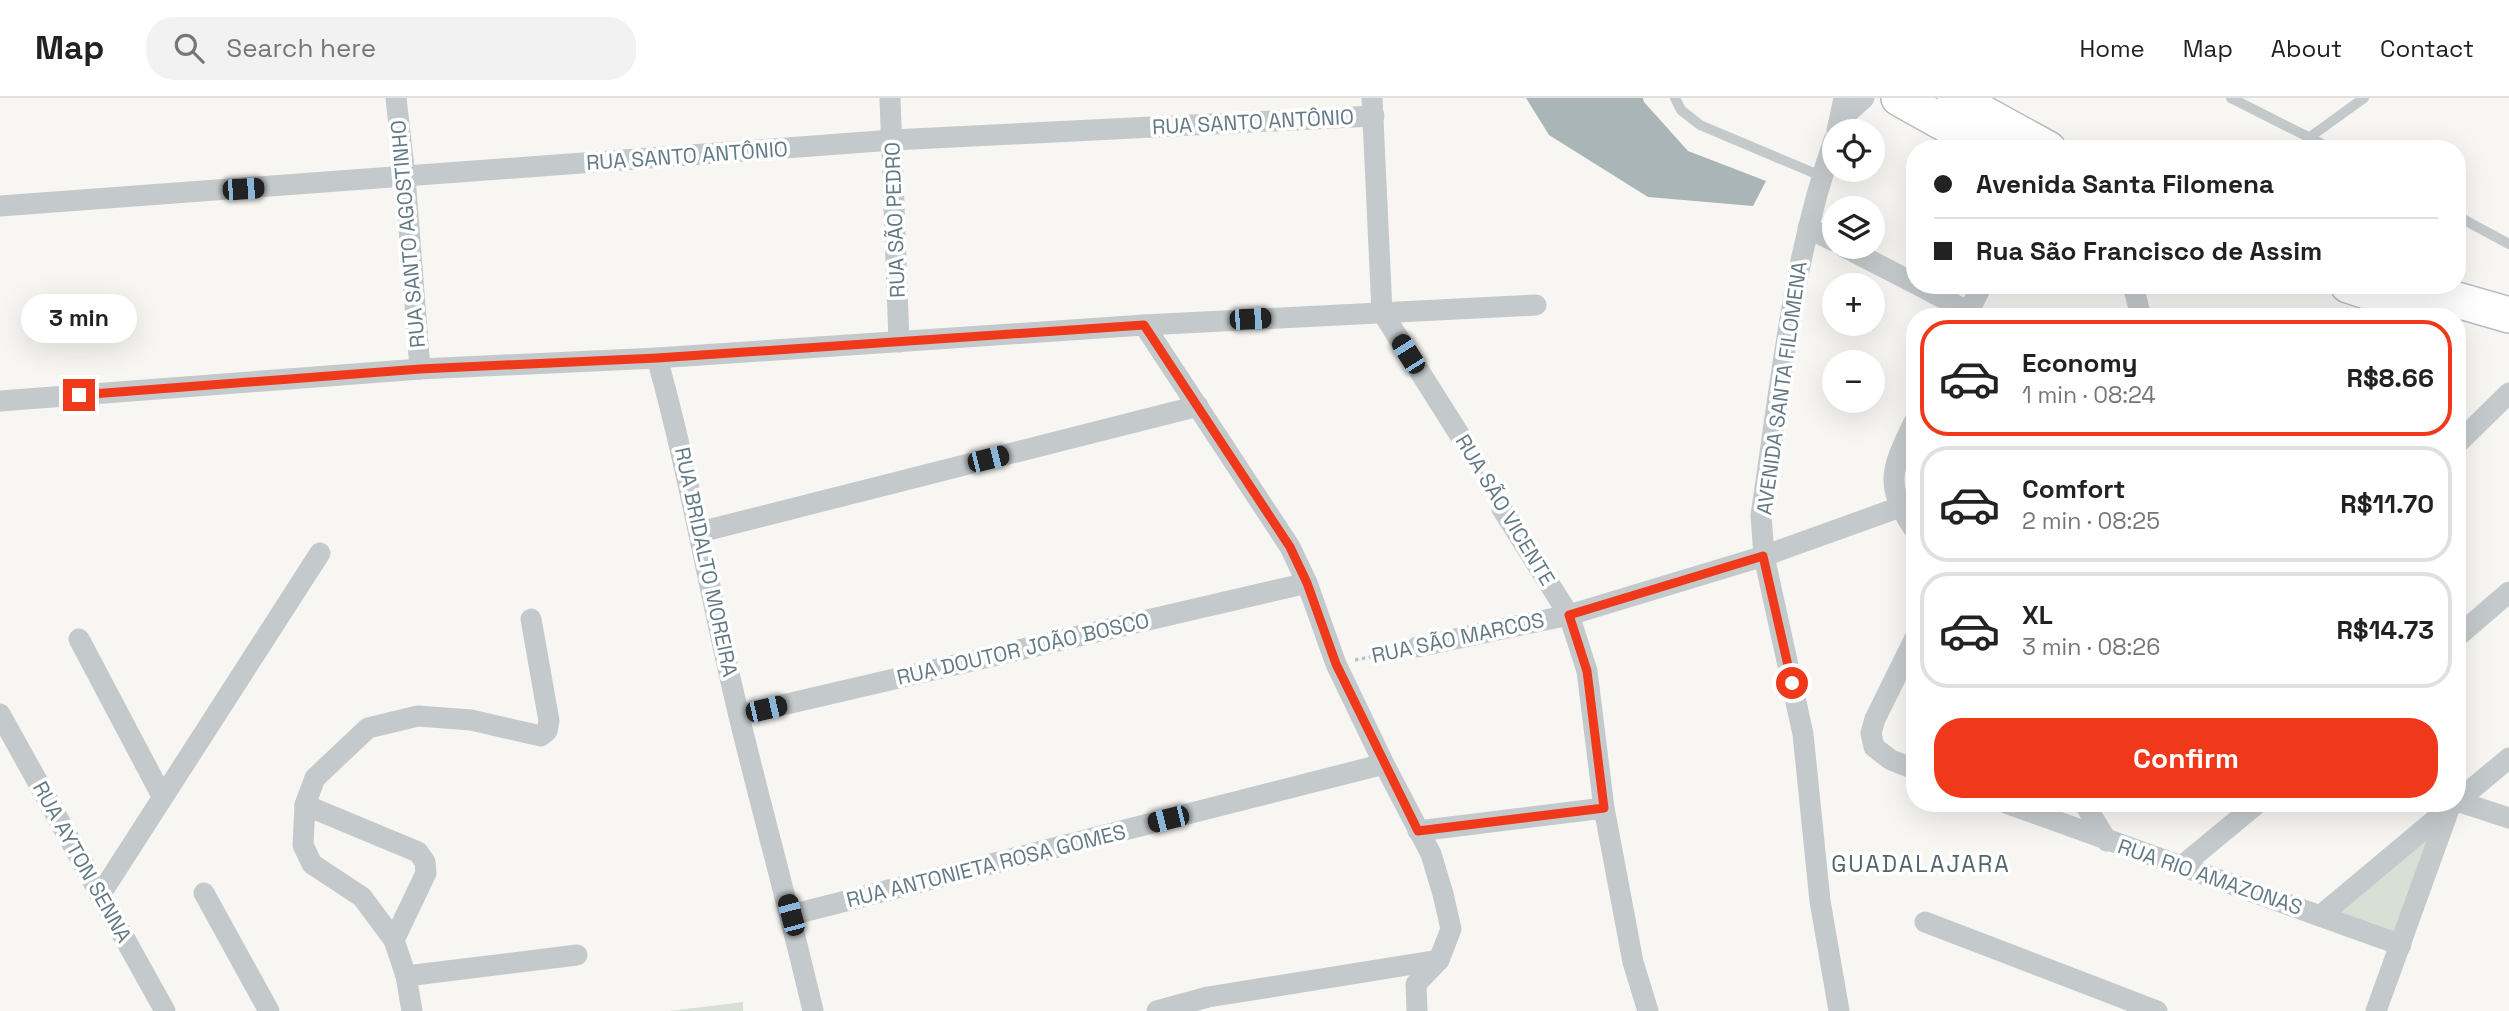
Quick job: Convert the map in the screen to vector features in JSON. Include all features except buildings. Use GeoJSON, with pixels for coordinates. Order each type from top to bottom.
{"type":"FeatureCollection","features":[{"type":"Feature","properties":{"kind":"highway"},"geometry":{"type":"LineString","coordinates":[[1899,98],[1974,140]]}},
{"type":"Feature","properties":{"kind":"highway"},"geometry":{"type":"LineString","coordinates":[[1955,98],[2031,140]]}},
{"type":"Feature","properties":{"kind":"highway"},"geometry":{"type":"LineString","coordinates":[[2376,294],[2420,308]]}},
{"type":"Feature","properties":{"kind":"highway"},"geometry":{"type":"LineString","coordinates":[[2436,294],[2509,315]]}},
{"type":"Feature","properties":{"kind":"highway"},"geometry":{"type":"LineString","coordinates":[[2466,323],[2509,335]]}},
{"type":"Feature","properties":{"kind":"street","name":"RUA SANTO AGOSTINHO"},"geometry":{"type":"LineString","coordinates":[[396,98],[420,369]]}},
{"type":"Feature","properties":{"kind":"street","name":"RUA SÃO PEDRO"},"geometry":{"type":"LineString","coordinates":[[890,98],[900,342]]}},
{"type":"Feature","properties":{"kind":"street"},"geometry":{"type":"LineString","coordinates":[[1841,116],[1864,98]]}},
{"type":"Feature","properties":{"kind":"street","name":"RUA SANTO ANTÔNIO"},"geometry":{"type":"LineString","coordinates":[[0,206],[1373,107]]}},
{"type":"Feature","properties":{"kind":"street"},"geometry":{"type":"LineString","coordinates":[[1373,107],[1382,312]]}},
{"type":"Feature","properties":{"kind":"street","name":"AVENIDA SANTA FILOMENA"},"geometry":{"type":"LineString","coordinates":[[1821,176],[1801,255],[1761,515],[1763,556],[1803,734],[1820,901],[1839,1011]]}},
{"type":"Feature","properties":{"kind":"street"},"geometry":{"type":"LineString","coordinates":[[1808,228],[1822,235]]}},
{"type":"Feature","properties":{"kind":"street"},"geometry":{"type":"LineString","coordinates":[[1867,259],[1906,279]]}},
{"type":"Feature","properties":{"kind":"street"},"geometry":{"type":"LineString","coordinates":[[1933,294],[1958,308]]}},
{"type":"Feature","properties":{"kind":"street"},"geometry":{"type":"LineString","coordinates":[[0,401],[420,369],[657,358],[1144,325],[1536,305]]}},
{"type":"Feature","properties":{"kind":"street","name":"RUA SÃO VICENTE"},"geometry":{"type":"LineString","coordinates":[[1382,312],[1461,437]]}},
{"type":"Feature","properties":{"kind":"street"},"geometry":{"type":"LineString","coordinates":[[1144,325],[1290,547],[1307,583],[1336,664],[1431,854],[1451,929],[1439,960],[1416,984],[1417,1011]]}},
{"type":"Feature","properties":{"kind":"street","name":"RUA BRIDALTO MOREIRA"},"geometry":{"type":"LineString","coordinates":[[657,358],[678,431],[739,715],[813,1011]]}},
{"type":"Feature","properties":{"kind":"street"},"geometry":{"type":"LineString","coordinates":[[2466,435],[2509,394]]}},
{"type":"Feature","properties":{"kind":"street"},"geometry":{"type":"LineString","coordinates":[[700,532],[1198,407]]}},
{"type":"Feature","properties":{"kind":"street"},"geometry":{"type":"LineString","coordinates":[[1906,438],[1897,457],[1893,480],[1900,508],[1906,517]]}},
{"type":"Feature","properties":{"kind":"street","name":"RUA SÃO MARCOS"},"geometry":{"type":"LineString","coordinates":[[1417,647],[1569,615],[1763,556],[1900,508]]}},
{"type":"Feature","properties":{"kind":"street","name":"RUA SÃO VICENTE"},"geometry":{"type":"LineString","coordinates":[[1502,509],[1569,615],[1587,671],[1604,808],[1633,962],[1648,1011]]}},
{"type":"Feature","properties":{"kind":"street"},"geometry":{"type":"LineString","coordinates":[[100,895],[320,553]]}},
{"type":"Feature","properties":{"kind":"street","name":"RUA DOUTOR JOÃO BOSCO"},"geometry":{"type":"LineString","coordinates":[[739,715],[1307,583]]}},
{"type":"Feature","properties":{"kind":"street"},"geometry":{"type":"LineString","coordinates":[[2466,629],[2509,592]]}},
{"type":"Feature","properties":{"kind":"street"},"geometry":{"type":"LineString","coordinates":[[412,1011],[407,976],[394,940],[362,897],[312,864],[303,845],[305,806],[315,778],[368,728],[418,716],[471,720],[541,736],[547,731],[549,721],[531,619]]}},
{"type":"Feature","properties":{"kind":"street"},"geometry":{"type":"LineString","coordinates":[[79,639],[162,796]]}},
{"type":"Feature","properties":{"kind":"street"},"geometry":{"type":"LineString","coordinates":[[1906,656],[1875,719],[1871,733],[1874,747],[1891,760],[1906,766]]}},
{"type":"Feature","properties":{"kind":"street","name":"RUA AYTON SENNA"},"geometry":{"type":"LineString","coordinates":[[0,714],[164,1011]]}},
{"type":"Feature","properties":{"kind":"street","name":"RUA RIO AMAZONAS"},"geometry":{"type":"LineString","coordinates":[[2466,796],[2509,758]]}},
{"type":"Feature","properties":{"kind":"street","name":"RUA ANTONIETA ROSA GOMES"},"geometry":{"type":"LineString","coordinates":[[791,915],[1384,764]]}},
{"type":"Feature","properties":{"kind":"street"},"geometry":{"type":"LineString","coordinates":[[305,806],[418,852],[425,862],[426,873],[394,940]]}},
{"type":"Feature","properties":{"kind":"street"},"geometry":{"type":"LineString","coordinates":[[1418,831],[1604,808]]}},
{"type":"Feature","properties":{"kind":"street"},"geometry":{"type":"LineString","coordinates":[[2466,809],[2509,818]]}},
{"type":"Feature","properties":{"kind":"street"},"geometry":{"type":"LineString","coordinates":[[2030,812],[2107,841]]}},
{"type":"Feature","properties":{"kind":"street","name":"RUA RIO AMAZONAS"},"geometry":{"type":"LineString","coordinates":[[2089,812],[2107,841],[2320,916],[2447,812]]}},
{"type":"Feature","properties":{"kind":"street"},"geometry":{"type":"LineString","coordinates":[[2183,866],[2247,812]]}},
{"type":"Feature","properties":{"kind":"street"},"geometry":{"type":"LineString","coordinates":[[2376,1011],[2452,812]]}},
{"type":"Feature","properties":{"kind":"street"},"geometry":{"type":"LineString","coordinates":[[204,893],[269,1011]]}},
{"type":"Feature","properties":{"kind":"street"},"geometry":{"type":"LineString","coordinates":[[2320,916],[2401,945]]}},
{"type":"Feature","properties":{"kind":"street"},"geometry":{"type":"LineString","coordinates":[[1925,922],[2157,1011]]}},
{"type":"Feature","properties":{"kind":"street"},"geometry":{"type":"LineString","coordinates":[[407,976],[578,955]]}},
{"type":"Feature","properties":{"kind":"street"},"geometry":{"type":"LineString","coordinates":[[1157,1011],[1209,1004],[1439,960]]}},
{"type":"Feature","properties":{"kind":"lane"},"geometry":{"type":"LineString","coordinates":[[1675,98],[1681,110],[1700,125],[1821,176]]}},
{"type":"Feature","properties":{"kind":"lane"},"geometry":{"type":"LineString","coordinates":[[2231,98],[2316,140]]}},
{"type":"Feature","properties":{"kind":"lane"},"geometry":{"type":"LineString","coordinates":[[2310,137],[2364,98]]}},
{"type":"Feature","properties":{"kind":"lane"},"geometry":{"type":"LineString","coordinates":[[2466,221],[2509,244]]}},
{"type":"Feature","properties":{"kind":"path","name":"RUA SÃO VICENTE"},"geometry":{"type":"LineString","coordinates":[[1461,437],[1502,509]]}},
{"type":"Feature","properties":{"kind":"path","name":"RUA SÃO MARCOS"},"geometry":{"type":"LineString","coordinates":[[1336,664],[1417,647]]}},
{"type":"Feature","properties":{"kind":"shaded area"},"geometry":{"type":"Polygon","coordinates":[[[2430,833],[2395,933],[2330,916],[2430,833]]]}},
{"type":"Feature","properties":{"kind":"shaded area"},"geometry":{"type":"Polygon","coordinates":[[[743,1002],[743,1011],[669,1011],[743,1002]]]}},
{"type":"Feature","properties":{"kind":"district","name":"GUADALAJARA"},"geometry":{"type":"Point","coordinates":[1921,864]}},
{"type":"Feature","properties":{"kind":"route"},"geometry":{"type":"LineString","coordinates":[[79,395],[420,369],[657,358],[1144,325],[1290,547],[1307,583],[1336,664],[1418,831],[1604,808],[1587,671],[1569,615],[1763,556],[1792,683]]}}]}
